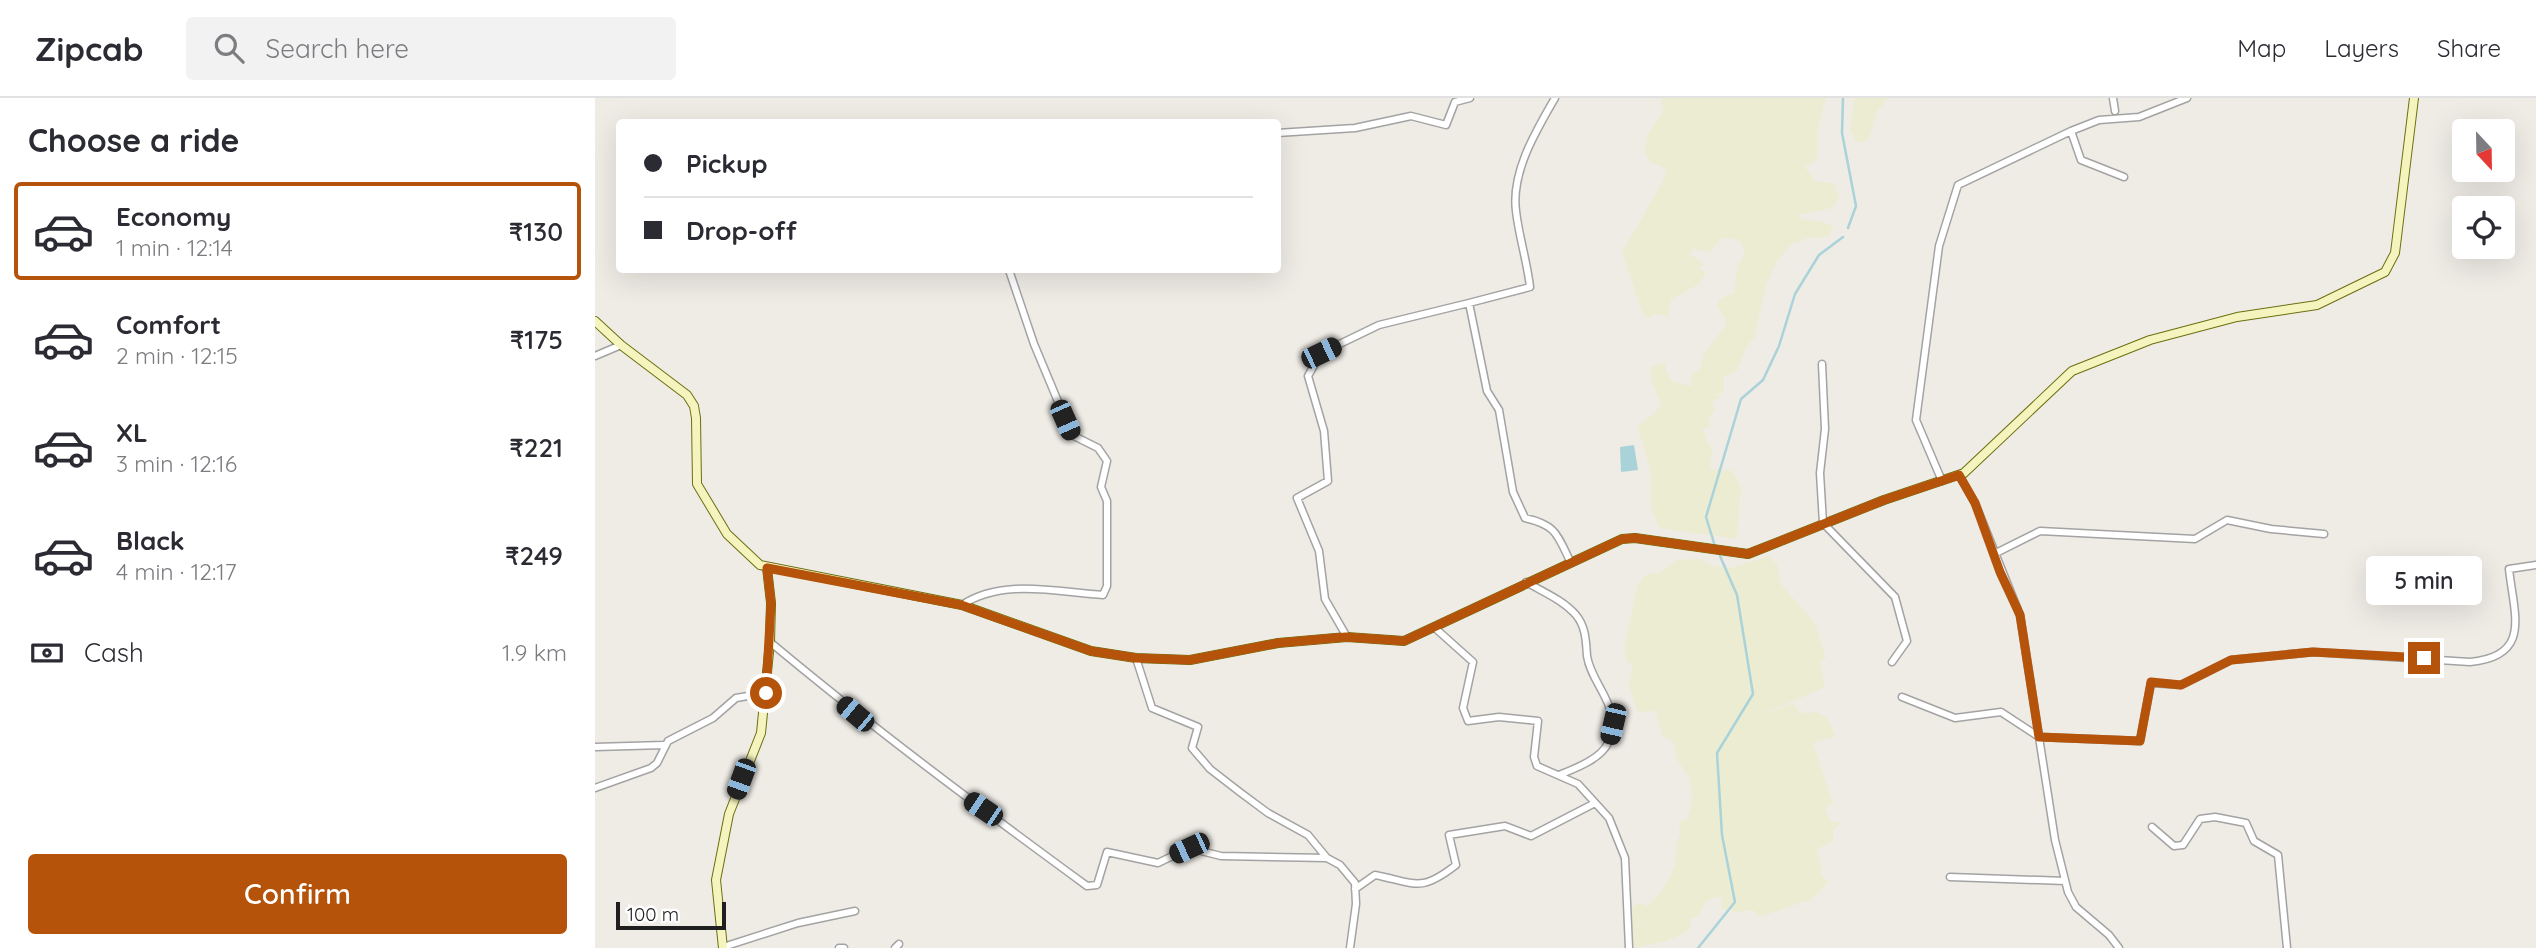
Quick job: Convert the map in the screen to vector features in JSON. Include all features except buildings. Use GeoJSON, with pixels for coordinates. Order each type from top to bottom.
{"type":"FeatureCollection","features":[{"type":"Feature","properties":{"kind":"street"},"geometry":{"type":"LineString","coordinates":[[1281,133],[1355,128],[1411,116],[1445,125],[1455,102],[1471,98]]}},
{"type":"Feature","properties":{"kind":"street"},"geometry":{"type":"LineString","coordinates":[[1346,637],[1325,599],[1318,551],[1297,498],[1328,481],[1324,431],[1308,376],[1321,353],[1379,325],[1530,287],[1515,210],[1515,186],[1526,155],[1555,98]]}},
{"type":"Feature","properties":{"kind":"street"},"geometry":{"type":"LineString","coordinates":[[2113,98],[2115,111]]}},
{"type":"Feature","properties":{"kind":"street"},"geometry":{"type":"LineString","coordinates":[[1943,481],[1916,420],[1939,246],[1958,185],[2099,120],[2139,117],[2187,98]]}},
{"type":"Feature","properties":{"kind":"street"},"geometry":{"type":"LineString","coordinates":[[595,321],[621,345],[687,395],[694,406],[697,484],[727,534],[748,556],[767,568],[961,605],[1091,651],[1136,658],[1190,660],[1278,643],[1346,637],[1404,641],[1570,561],[1622,539],[1635,538],[1748,554],[1823,523],[1959,475],[2072,371],[2150,340],[2237,317],[2317,305],[2385,272],[2395,253],[2414,98]]}},
{"type":"Feature","properties":{"kind":"street"},"geometry":{"type":"LineString","coordinates":[[2071,131],[2081,160],[2124,177]]}},
{"type":"Feature","properties":{"kind":"street"},"geometry":{"type":"LineString","coordinates":[[961,605],[977,595],[1001,588],[1103,595],[1107,586],[1107,501],[1101,487],[1107,461],[1098,448],[1072,435],[1034,344],[1010,273]]}},
{"type":"Feature","properties":{"kind":"street"},"geometry":{"type":"LineString","coordinates":[[1469,303],[1487,391],[1499,410],[1513,492],[1525,519],[1544,523],[1555,529],[1570,561]]}},
{"type":"Feature","properties":{"kind":"street"},"geometry":{"type":"LineString","coordinates":[[595,356],[621,345]]}},
{"type":"Feature","properties":{"kind":"street"},"geometry":{"type":"LineString","coordinates":[[1822,363],[1825,429],[1820,473],[1823,523],[1895,597],[1907,641],[1892,662]]}},
{"type":"Feature","properties":{"kind":"street"},"geometry":{"type":"LineString","coordinates":[[1959,475],[1975,503],[2020,615],[2055,841],[2066,881],[2076,906],[2109,935],[2119,948]]}},
{"type":"Feature","properties":{"kind":"street"},"geometry":{"type":"LineString","coordinates":[[1994,554],[2040,531],[2195,539],[2227,520],[2271,529],[2324,534]]}},
{"type":"Feature","properties":{"kind":"street"},"geometry":{"type":"LineString","coordinates":[[1902,697],[1955,718],[2001,712],[2039,737],[2140,741],[2151,682],[2181,685],[2231,660],[2313,652],[2470,662],[2494,660],[2510,646],[2516,633],[2509,569],[2536,565]]}},
{"type":"Feature","properties":{"kind":"street"},"geometry":{"type":"LineString","coordinates":[[767,568],[771,603],[770,642],[761,733],[729,814],[720,852],[716,894],[723,948],[798,923],[855,911]]}},
{"type":"Feature","properties":{"kind":"street"},"geometry":{"type":"LineString","coordinates":[[1526,582],[1563,603],[1578,617],[1588,644],[1587,658],[1606,695],[1613,724],[1608,745],[1583,765],[1559,775]]}},
{"type":"Feature","properties":{"kind":"street"},"geometry":{"type":"LineString","coordinates":[[1435,628],[1473,662],[1463,708],[1468,721],[1499,717],[1538,721],[1534,757],[1537,766],[1578,784],[1609,818],[1625,858],[1629,948]]}},
{"type":"Feature","properties":{"kind":"street"},"geometry":{"type":"LineString","coordinates":[[770,642],[950,787],[1000,820],[1087,886],[1097,885],[1107,852],[1157,863],[1189,848],[1221,856],[1327,859],[1340,865],[1355,883],[1350,948]]}},
{"type":"Feature","properties":{"kind":"street"},"geometry":{"type":"LineString","coordinates":[[1136,658],[1152,708],[1198,727],[1192,748],[1210,769],[1268,813],[1286,820],[1308,835],[1327,859]]}},
{"type":"Feature","properties":{"kind":"street"},"geometry":{"type":"LineString","coordinates":[[595,747],[664,745],[713,718],[736,698],[766,693]]}},
{"type":"Feature","properties":{"kind":"street"},"geometry":{"type":"LineString","coordinates":[[595,788],[650,768],[657,763],[664,745]]}},
{"type":"Feature","properties":{"kind":"street"},"geometry":{"type":"LineString","coordinates":[[1355,889],[1375,875],[1422,886],[1440,878],[1456,865],[1449,835],[1505,826],[1531,836],[1595,803]]}},
{"type":"Feature","properties":{"kind":"street"},"geometry":{"type":"LineString","coordinates":[[2153,827],[2173,846],[2183,845],[2200,819],[2215,817],[2246,823],[2254,841],[2279,855],[2287,948]]}},
{"type":"Feature","properties":{"kind":"street"},"geometry":{"type":"LineString","coordinates":[[1950,877],[2066,881]]}},
{"type":"Feature","properties":{"kind":"green space"},"geometry":{"type":"Polygon","coordinates":[[[1661,98],[1826,98],[1818,128],[1817,160],[1805,167],[1815,181],[1835,184],[1839,198],[1832,208],[1799,215],[1802,219],[1823,222],[1834,227],[1828,237],[1808,238],[1792,244],[1777,261],[1766,286],[1755,336],[1746,348],[1737,371],[1724,376],[1724,392],[1715,396],[1721,396],[1712,403],[1715,411],[1709,417],[1711,425],[1702,430],[1708,437],[1706,439],[1712,450],[1710,469],[1733,471],[1741,488],[1737,539],[1659,528],[1651,508],[1650,468],[1637,426],[1654,414],[1661,404],[1651,380],[1651,367],[1666,362],[1666,371],[1673,382],[1691,386],[1691,375],[1700,369],[1704,354],[1727,323],[1717,305],[1720,299],[1734,293],[1737,268],[1745,252],[1740,240],[1722,238],[1710,252],[1692,249],[1691,255],[1704,264],[1699,268],[1706,273],[1699,284],[1671,300],[1669,317],[1657,314],[1646,318],[1642,312],[1622,252],[1666,176],[1666,169],[1650,162],[1644,150],[1648,134],[1663,111],[1661,98]]]}},
{"type":"Feature","properties":{"kind":"green space"},"geometry":{"type":"Polygon","coordinates":[[[1854,98],[1888,98],[1878,110],[1869,139],[1863,143],[1856,141],[1850,130],[1854,98]]]}},
{"type":"Feature","properties":{"kind":"green space"},"geometry":{"type":"Polygon","coordinates":[[[1768,556],[1777,564],[1780,583],[1815,623],[1826,658],[1820,662],[1825,684],[1823,688],[1759,716],[1794,703],[1800,713],[1816,712],[1826,717],[1832,728],[1835,736],[1813,743],[1833,803],[1825,808],[1830,821],[1842,823],[1833,830],[1833,842],[1817,849],[1822,868],[1820,873],[1828,883],[1812,899],[1760,917],[1753,910],[1738,912],[1720,908],[1723,897],[1717,897],[1706,901],[1698,916],[1690,919],[1691,928],[1684,933],[1667,941],[1635,948],[1629,931],[1630,908],[1640,903],[1647,906],[1662,891],[1675,866],[1676,845],[1680,835],[1679,822],[1687,819],[1692,802],[1690,779],[1676,758],[1673,741],[1663,737],[1655,711],[1638,712],[1628,683],[1633,666],[1626,661],[1624,648],[1637,587],[1643,577],[1654,572],[1658,574],[1676,560],[1698,559],[1714,566],[1732,568],[1768,556]]]}},
{"type":"Feature","properties":{"kind":"water"},"geometry":{"type":"Polygon","coordinates":[[[1634,445],[1638,470],[1621,472],[1620,447],[1634,445]]]}},
{"type":"Feature","properties":{"kind":"waterway"},"geometry":{"type":"LineString","coordinates":[[1843,98],[1842,133],[1856,206],[1848,228]]}},
{"type":"Feature","properties":{"kind":"waterway"},"geometry":{"type":"LineString","coordinates":[[1714,543],[1706,517],[1741,399],[1763,380],[1779,346],[1795,294],[1819,255],[1843,237]]}},
{"type":"Feature","properties":{"kind":"waterway"},"geometry":{"type":"LineString","coordinates":[[1698,948],[1735,902],[1722,835],[1717,753],[1753,694],[1737,595],[1720,556]]}},
{"type":"Feature","properties":{"kind":"route"},"geometry":{"type":"LineString","coordinates":[[766,693],[771,603],[767,568],[961,605],[1010,625],[1091,651],[1136,658],[1190,660],[1278,643],[1346,637],[1379,642],[1404,641],[1570,561],[1622,539],[1635,538],[1748,554],[1884,500],[1959,475],[1975,503],[2000,572],[2020,615],[2039,737],[2140,741],[2151,682],[2181,685],[2231,660],[2313,652],[2424,658]]}}]}
